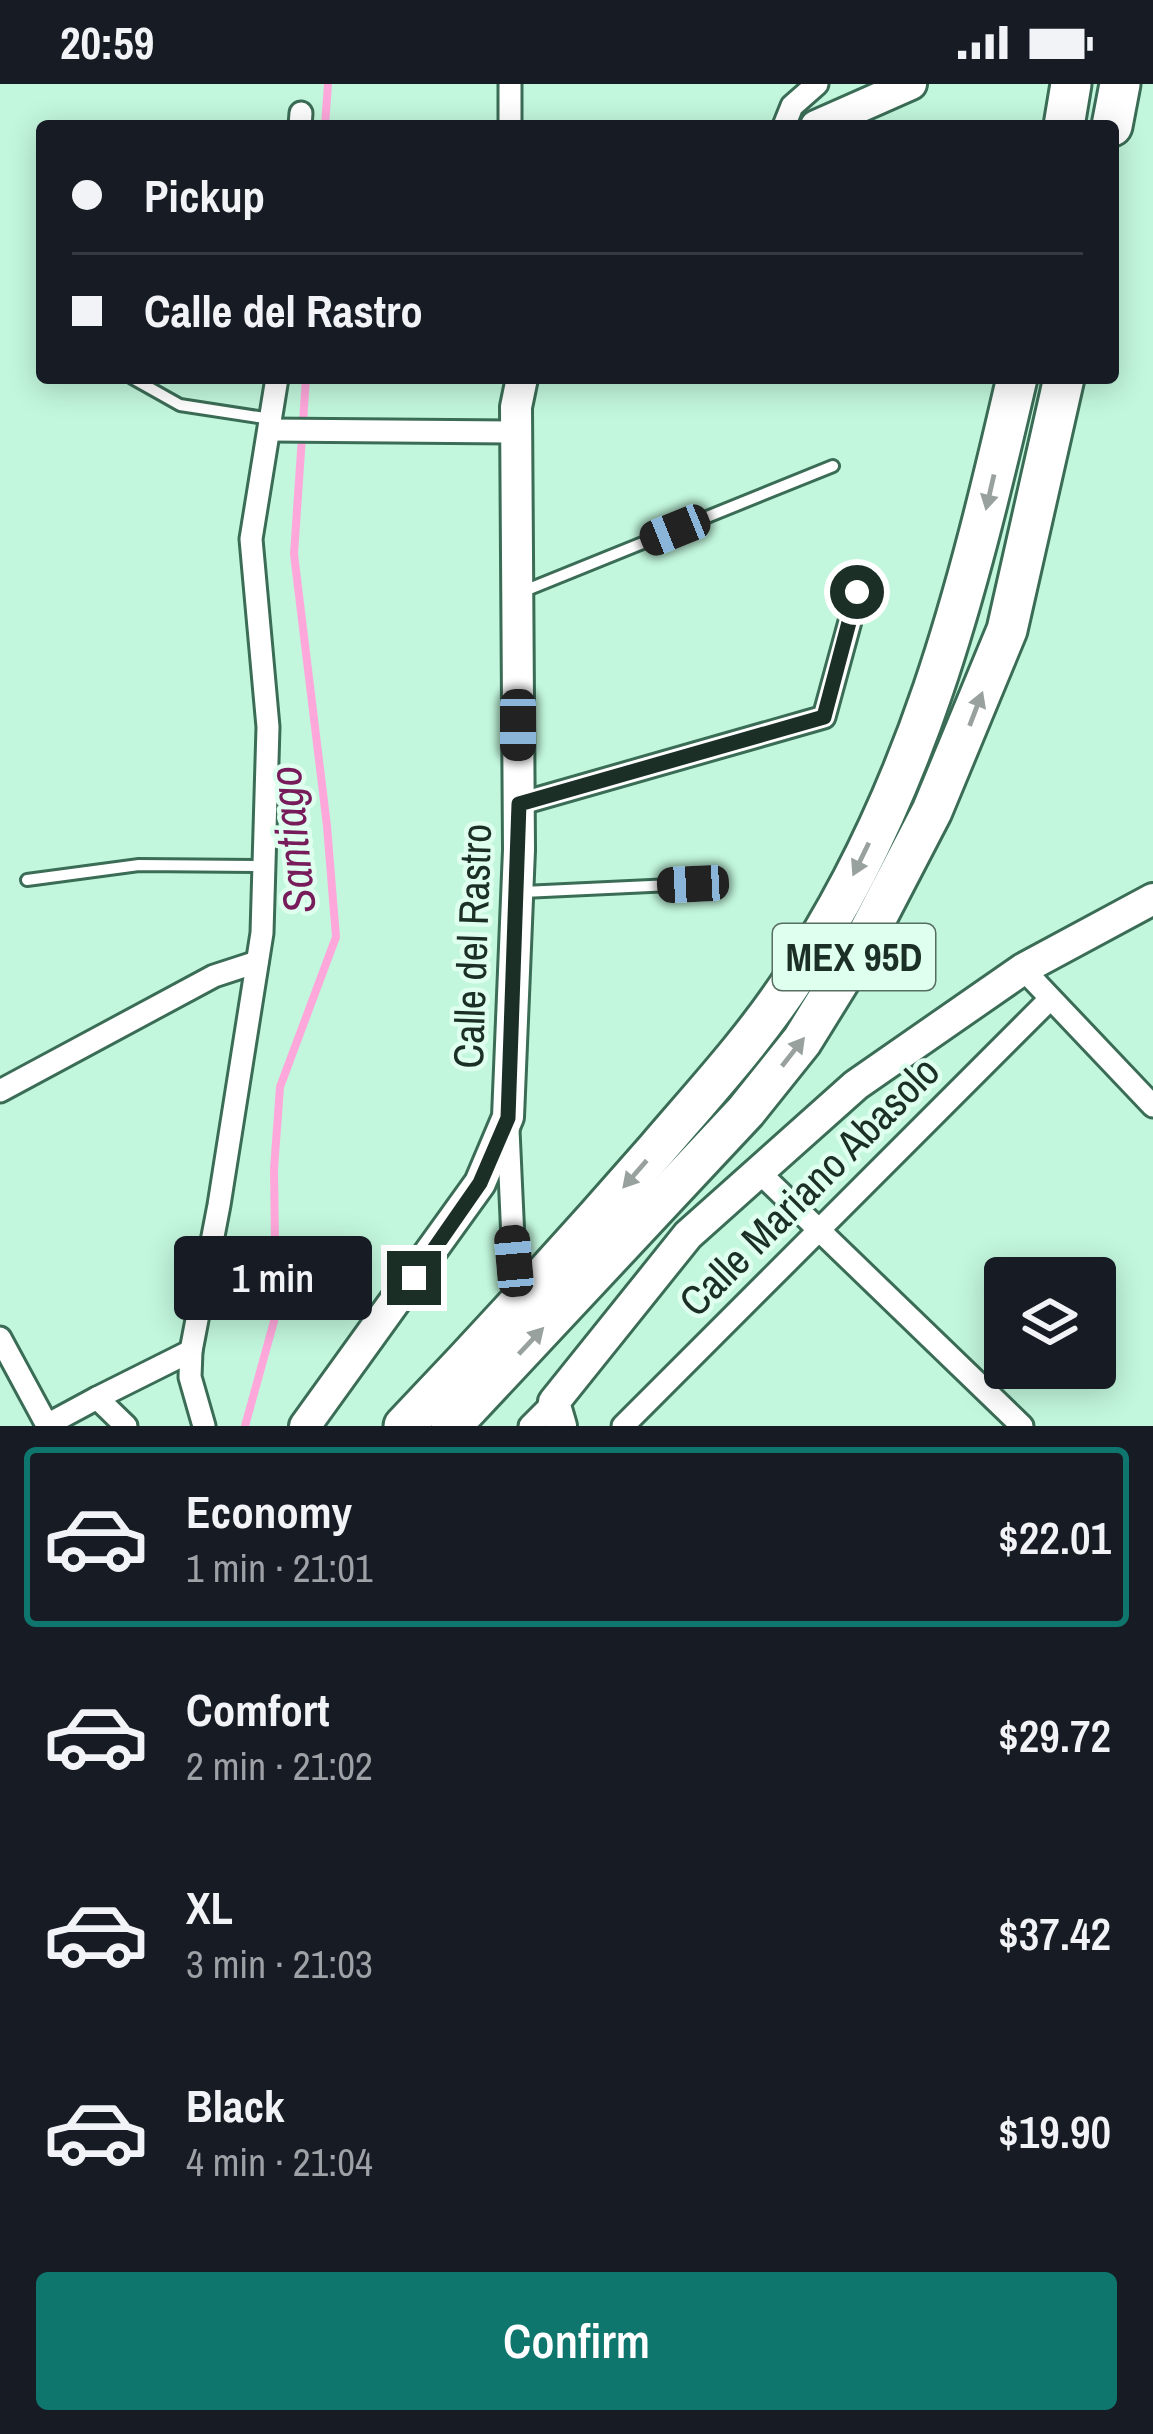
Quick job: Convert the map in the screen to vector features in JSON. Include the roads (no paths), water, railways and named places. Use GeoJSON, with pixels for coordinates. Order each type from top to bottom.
{"type":"FeatureCollection","features":[{"type":"Feature","properties":{"kind":"highway"},"geometry":{"type":"LineString","coordinates":[[1065,120],[1072,84]]}},
{"type":"Feature","properties":{"kind":"highway"},"geometry":{"type":"LineString","coordinates":[[1113,120],[1120,84]]}},
{"type":"Feature","properties":{"kind":"highway","name":"MEX 95D"},"geometry":{"type":"LineString","coordinates":[[404,1426],[495,1331],[736,1058],[793,980],[842,898],[932,701],[959,617],[1016,384]]}},
{"type":"Feature","properties":{"kind":"highway","name":"MEX 95D"},"geometry":{"type":"LineString","coordinates":[[451,1426],[746,1111],[802,1041],[867,936],[932,811],[1007,630],[1063,384]]}},
{"type":"Feature","properties":{"kind":"main road"},"geometry":{"type":"LineString","coordinates":[[829,120],[910,84]]}},
{"type":"Feature","properties":{"kind":"main road","name":"Calle del Rastro"},"geometry":{"type":"LineString","coordinates":[[305,1426],[480,1183],[508,1118],[519,804],[518,406]]}},
{"type":"Feature","properties":{"kind":"main road"},"geometry":{"type":"LineString","coordinates":[[558,1414],[688,1235],[856,1085],[1022,969],[1153,899]]}},
{"type":"Feature","properties":{"kind":"street"},"geometry":{"type":"LineString","coordinates":[[510,84],[510,120]]}},
{"type":"Feature","properties":{"kind":"street"},"geometry":{"type":"LineString","coordinates":[[786,120],[792,106],[817,84]]}},
{"type":"Feature","properties":{"kind":"street"},"geometry":{"type":"LineString","coordinates":[[204,1426],[190,1377],[190,1351],[219,1205],[257,962],[264,866],[268,728],[251,539],[277,384]]}},
{"type":"Feature","properties":{"kind":"street"},"geometry":{"type":"LineString","coordinates":[[272,426],[315,431],[518,406]]}},
{"type":"Feature","properties":{"kind":"street"},"geometry":{"type":"LineString","coordinates":[[519,804],[824,717],[857,592]]}},
{"type":"Feature","properties":{"kind":"street"},"geometry":{"type":"LineString","coordinates":[[0,1091],[214,976],[257,962]]}},
{"type":"Feature","properties":{"kind":"street"},"geometry":{"type":"LineString","coordinates":[[1022,969],[1153,1106]]}},
{"type":"Feature","properties":{"kind":"street","name":"Calle Mariano Abasolo"},"geometry":{"type":"LineString","coordinates":[[623,1426],[1049,1000]]}},
{"type":"Feature","properties":{"kind":"street"},"geometry":{"type":"LineString","coordinates":[[508,1118],[514,1261]]}},
{"type":"Feature","properties":{"kind":"street"},"geometry":{"type":"LineString","coordinates":[[760,1173],[1022,1426]]}},
{"type":"Feature","properties":{"kind":"street"},"geometry":{"type":"LineString","coordinates":[[0,1339],[47,1425],[190,1351]]}},
{"type":"Feature","properties":{"kind":"street"},"geometry":{"type":"LineString","coordinates":[[97,1398],[126,1426]]}},
{"type":"Feature","properties":{"kind":"street"},"geometry":{"type":"LineString","coordinates":[[530,1426],[558,1414]]}},
{"type":"Feature","properties":{"kind":"lane"},"geometry":{"type":"LineString","coordinates":[[143,384],[180,405],[272,426]]}},
{"type":"Feature","properties":{"kind":"lane"},"geometry":{"type":"LineString","coordinates":[[517,593],[833,466]]}},
{"type":"Feature","properties":{"kind":"lane"},"geometry":{"type":"LineString","coordinates":[[27,880],[139,865],[264,866]]}},
{"type":"Feature","properties":{"kind":"lane"},"geometry":{"type":"LineString","coordinates":[[517,892],[693,884]]}},
{"type":"Feature","properties":{"kind":"waterway","name":"Santiago"},"geometry":{"type":"LineString","coordinates":[[325,120],[328,84]]}},
{"type":"Feature","properties":{"kind":"waterway","name":"Santiago"},"geometry":{"type":"LineString","coordinates":[[245,1426],[276,1314],[274,1169],[280,1087],[336,937],[294,554],[306,384]]}}]}
